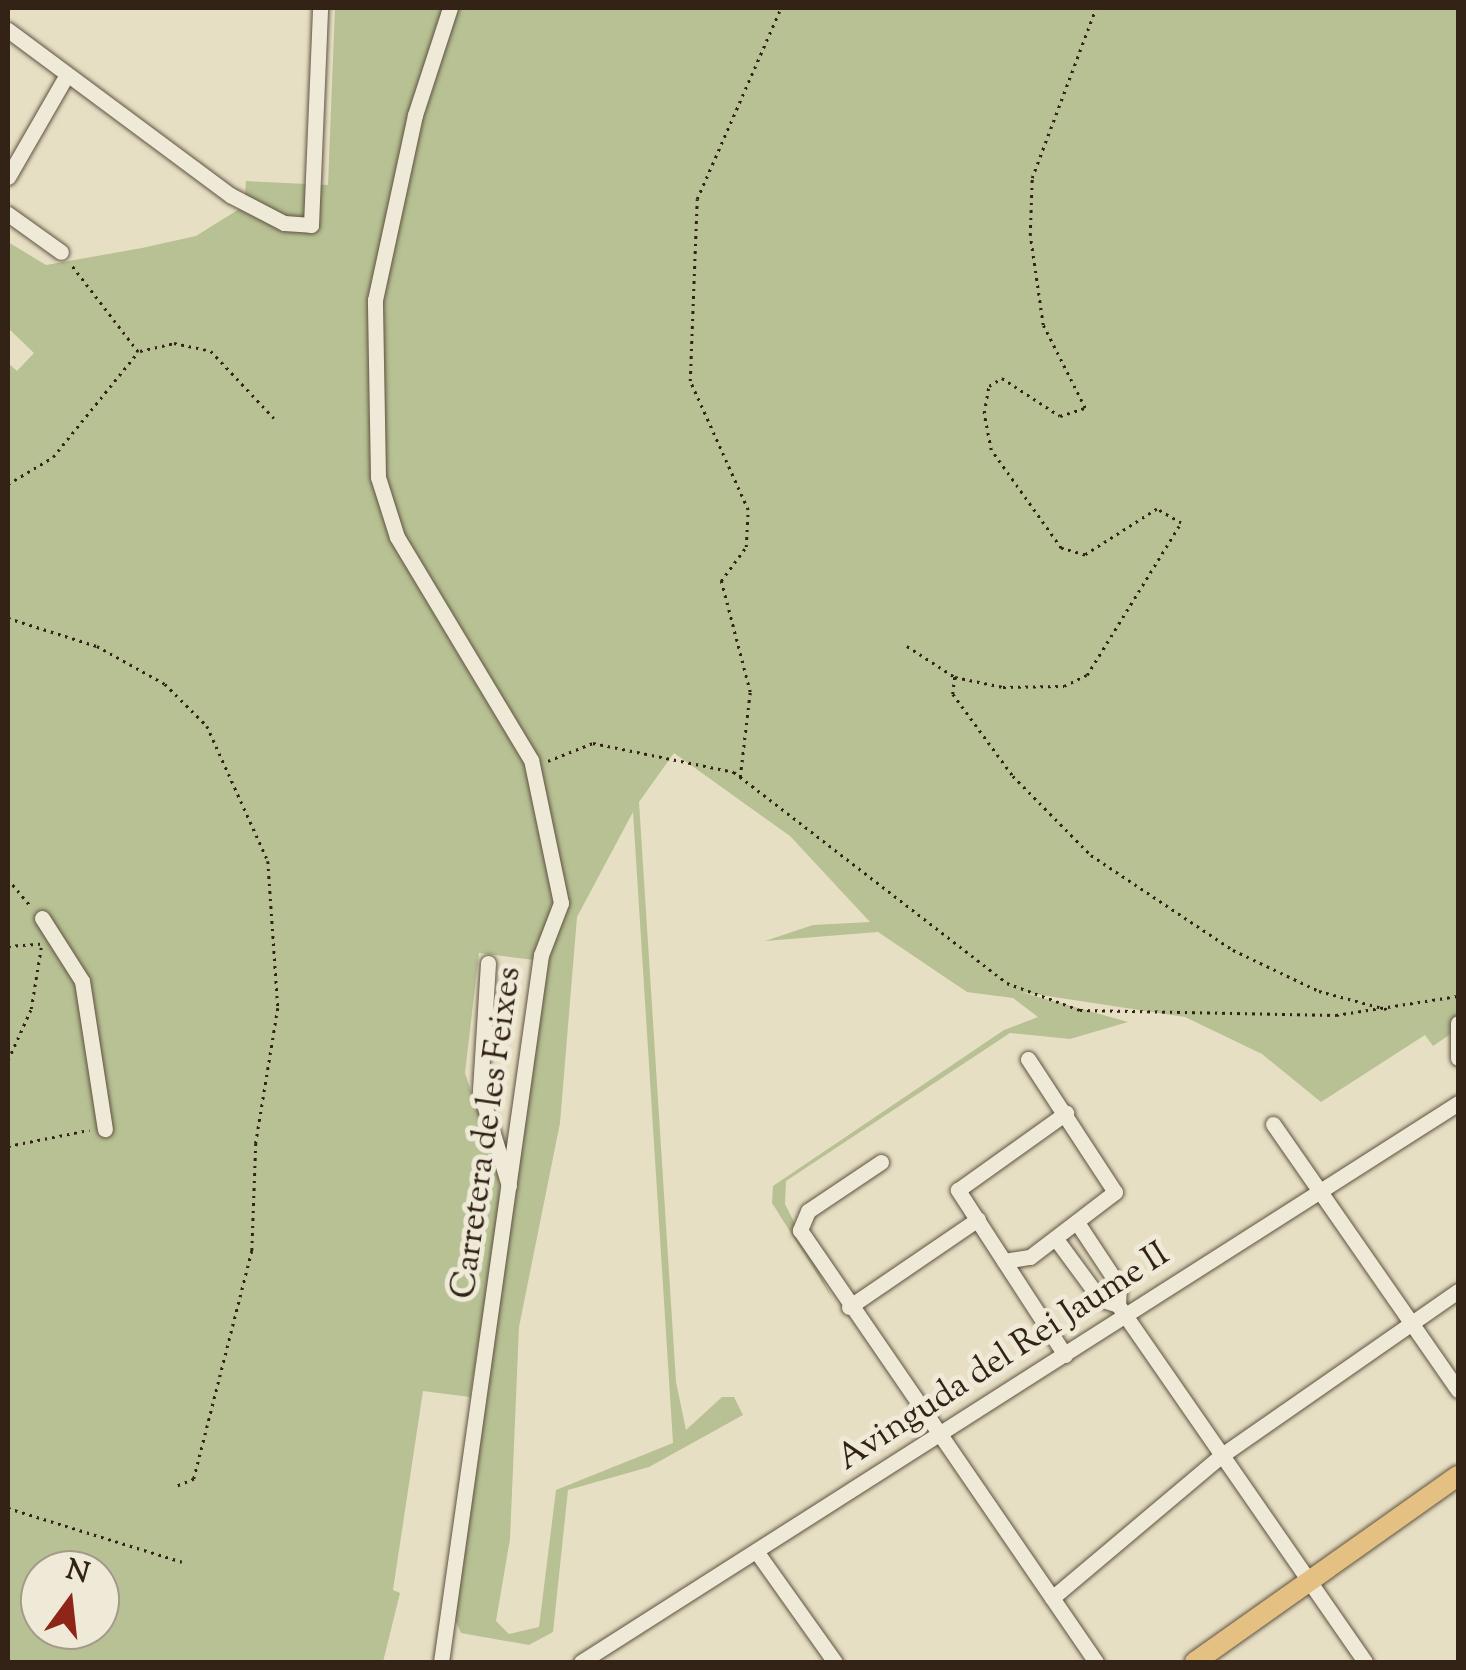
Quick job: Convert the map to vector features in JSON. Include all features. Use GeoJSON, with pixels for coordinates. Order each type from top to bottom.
{"type":"FeatureCollection","features":[{"type":"Feature","properties":{"kind":"main road"},"geometry":{"type":"LineString","coordinates":[[1195,1662],[1458,1476]]}},
{"type":"Feature","properties":{"kind":"street"},"geometry":{"type":"LineString","coordinates":[[8,30],[65,78],[230,194],[284,223],[310,225],[320,8]]}},
{"type":"Feature","properties":{"kind":"street","name":"Carretera de les Feixes"},"geometry":{"type":"LineString","coordinates":[[440,1662],[512,1190],[541,954],[560,910],[548,815],[527,756],[396,537],[378,476],[375,300],[414,115],[450,8]]}},
{"type":"Feature","properties":{"kind":"street"},"geometry":{"type":"LineString","coordinates":[[8,176],[65,78]]}},
{"type":"Feature","properties":{"kind":"street"},"geometry":{"type":"LineString","coordinates":[[8,214],[61,252]]}},
{"type":"Feature","properties":{"kind":"street"},"geometry":{"type":"LineString","coordinates":[[42,918],[82,981],[105,1129]]}},
{"type":"Feature","properties":{"kind":"street"},"geometry":{"type":"LineString","coordinates":[[488,963],[480,1091],[512,1190]]}},
{"type":"Feature","properties":{"kind":"street"},"geometry":{"type":"LineString","coordinates":[[1458,1024],[1458,1058]]}},
{"type":"Feature","properties":{"kind":"street"},"geometry":{"type":"LineString","coordinates":[[1004,1260],[1024,1260],[1078,1224],[1115,1192],[1028,1059]]}},
{"type":"Feature","properties":{"kind":"street","name":"Avinguda del Rei Jaume II"},"geometry":{"type":"LineString","coordinates":[[580,1662],[1065,1355],[1122,1311],[1320,1192],[1458,1103]]}},
{"type":"Feature","properties":{"kind":"street"},"geometry":{"type":"LineString","coordinates":[[1065,1355],[960,1186],[1066,1114]]}},
{"type":"Feature","properties":{"kind":"street"},"geometry":{"type":"LineString","coordinates":[[1273,1124],[1458,1390]]}},
{"type":"Feature","properties":{"kind":"street"},"geometry":{"type":"LineString","coordinates":[[881,1162],[801,1220],[850,1307],[1096,1662]]}},
{"type":"Feature","properties":{"kind":"street"},"geometry":{"type":"LineString","coordinates":[[850,1307],[978,1219]]}},
{"type":"Feature","properties":{"kind":"street"},"geometry":{"type":"LineString","coordinates":[[1078,1224],[1119,1286],[1122,1311]]}},
{"type":"Feature","properties":{"kind":"street"},"geometry":{"type":"LineString","coordinates":[[1056,1239],[1100,1299],[1122,1311],[1365,1662]]}},
{"type":"Feature","properties":{"kind":"street"},"geometry":{"type":"LineString","coordinates":[[1052,1598],[1222,1456],[1458,1291]]}},
{"type":"Feature","properties":{"kind":"street"},"geometry":{"type":"LineString","coordinates":[[756,1551],[835,1662]]}},
{"type":"Feature","properties":{"kind":"path"},"geometry":{"type":"LineString","coordinates":[[740,777],[750,692],[721,582],[746,548],[748,510],[690,381],[696,217],[731,106],[782,8]]}},
{"type":"Feature","properties":{"kind":"path"},"geometry":{"type":"LineString","coordinates":[[907,646],[954,678],[1003,687],[1064,686],[1087,675],[1181,522],[1156,510],[1086,555],[1061,548],[991,450],[984,413],[989,386],[1002,378],[1060,416],[1085,408],[1043,324],[1030,234],[1032,178],[1096,8]]}},
{"type":"Feature","properties":{"kind":"path"},"geometry":{"type":"LineString","coordinates":[[61,252],[138,352]]}},
{"type":"Feature","properties":{"kind":"path"},"geometry":{"type":"LineString","coordinates":[[8,484],[53,457],[138,352],[174,343],[210,351],[274,418]]}},
{"type":"Feature","properties":{"kind":"path"},"geometry":{"type":"LineString","coordinates":[[8,618],[98,646],[165,684],[207,726],[268,861],[278,1008],[256,1143],[252,1252],[194,1478],[175,1487]]}},
{"type":"Feature","properties":{"kind":"path"},"geometry":{"type":"LineString","coordinates":[[954,678],[953,694],[1014,776],[1091,854],[1233,950],[1319,991],[1391,1011]]}},
{"type":"Feature","properties":{"kind":"path"},"geometry":{"type":"LineString","coordinates":[[527,756],[557,760],[593,743],[740,777],[1040,998],[1112,1014],[1391,1011],[1458,996]]}},
{"type":"Feature","properties":{"kind":"path"},"geometry":{"type":"LineString","coordinates":[[8,879],[42,918],[42,944],[31,1009],[8,1060]]}},
{"type":"Feature","properties":{"kind":"path"},"geometry":{"type":"LineString","coordinates":[[8,946],[42,944]]}},
{"type":"Feature","properties":{"kind":"path"},"geometry":{"type":"LineString","coordinates":[[8,1146],[105,1129]]}},
{"type":"Feature","properties":{"kind":"path"},"geometry":{"type":"LineString","coordinates":[[8,1508],[182,1562]]}},
{"type":"Feature","properties":{"kind":"green space"},"geometry":{"type":"Polygon","coordinates":[[[335,8],[1458,8],[1458,1029],[1433,1046],[1425,1035],[1321,1102],[1262,1054],[1185,1017],[1021,992],[1128,1022],[1070,1039],[1010,1033],[786,1181],[785,1204],[832,1298],[772,1203],[773,1186],[1004,1030],[1038,1017],[1013,998],[967,992],[878,932],[765,941],[813,925],[870,922],[790,836],[674,753],[639,802],[676,1382],[686,1430],[722,1397],[734,1397],[743,1415],[649,1467],[568,1490],[553,1632],[529,1645],[461,1633],[454,1617],[542,961],[479,953],[465,1073],[499,1174],[500,1210],[470,1397],[423,1391],[393,1590],[400,1593],[383,1662],[8,1662],[8,363],[17,371],[34,353],[8,328],[8,242],[46,265],[196,236],[244,206],[246,181],[328,185],[335,8]],[[633,812],[577,917],[560,1123],[519,1327],[510,1539],[496,1621],[509,1634],[539,1627],[556,1490],[673,1443],[633,812]]]}}]}
